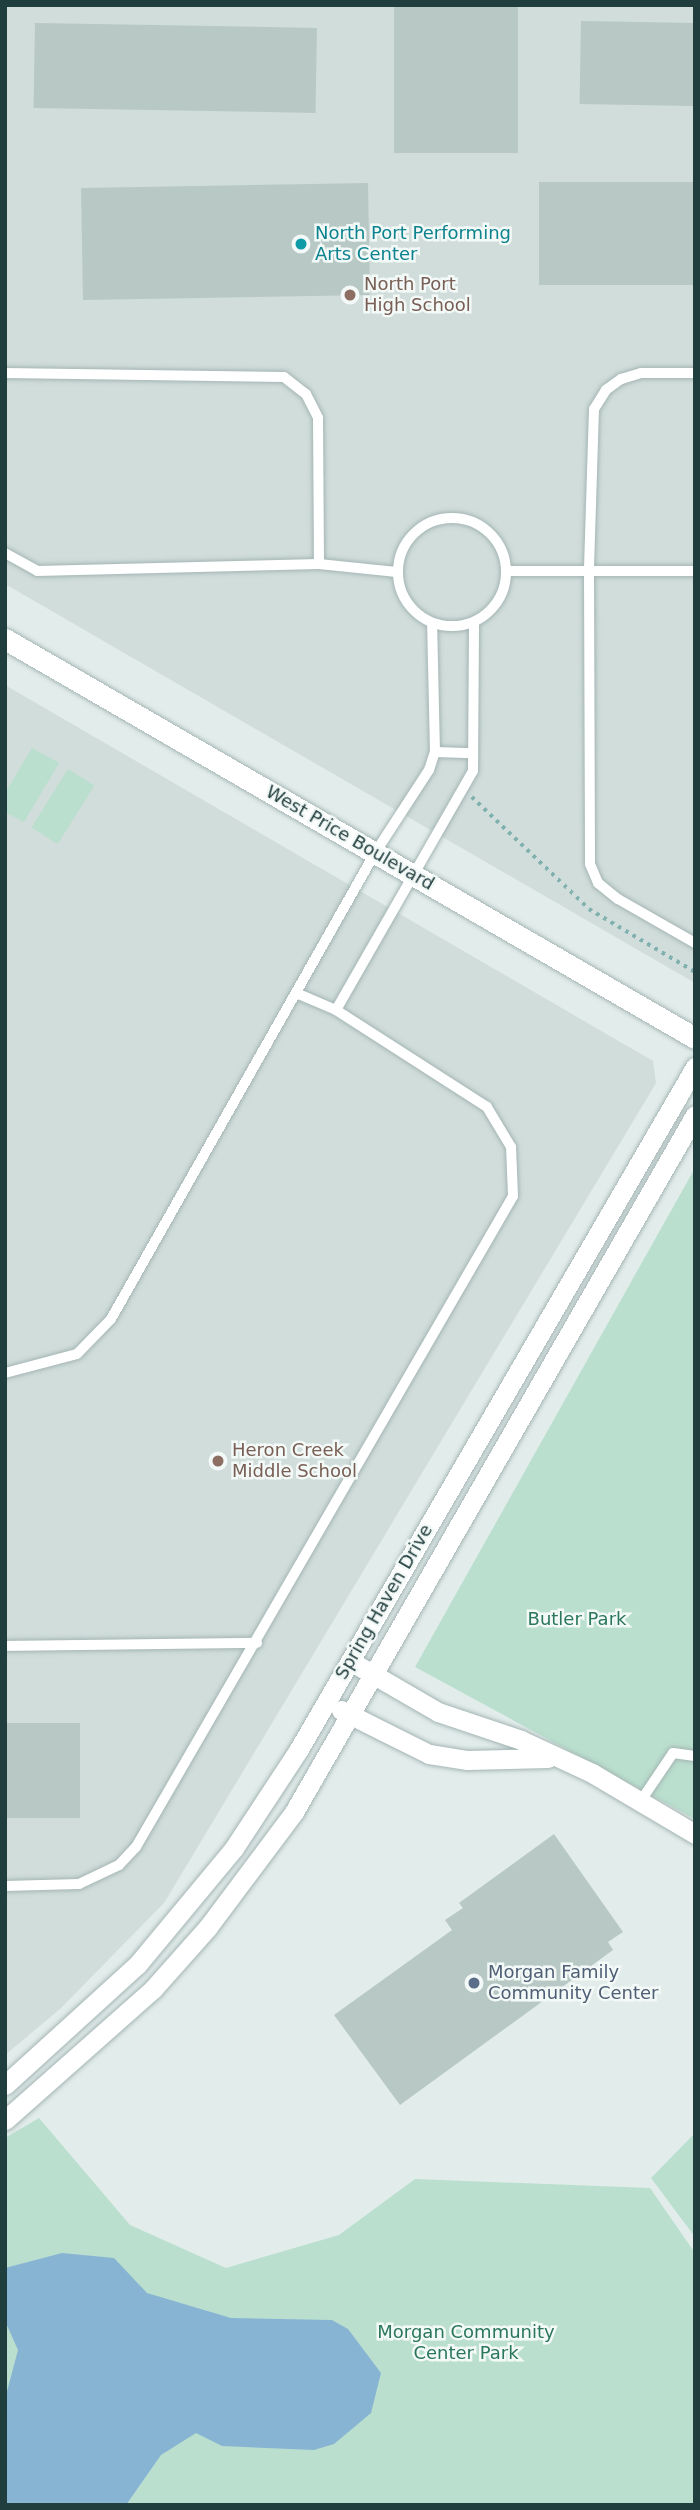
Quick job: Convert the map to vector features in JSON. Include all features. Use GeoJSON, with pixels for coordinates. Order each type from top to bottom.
{"type":"FeatureCollection","features":[{"type":"Feature","properties":{"kind":"street","name":"West Price Boulevard"},"geometry":{"type":"LineString","coordinates":[[5,639],[695,1038]]}},
{"type":"Feature","properties":{"kind":"street","name":"Spring Haven Drive"},"geometry":{"type":"LineString","coordinates":[[5,2085],[137,1965],[187,1909],[270,1795],[695,1068]]}},
{"type":"Feature","properties":{"kind":"street","name":"Spring Haven Drive"},"geometry":{"type":"LineString","coordinates":[[5,2120],[42,2091],[153,1989],[208,1927],[294,1812],[375,1676],[695,1115]]}},
{"type":"Feature","properties":{"kind":"street"},"geometry":{"type":"LineString","coordinates":[[350,1661],[438,1712],[563,1760],[695,1833]]}},
{"type":"Feature","properties":{"kind":"street"},"geometry":{"type":"LineString","coordinates":[[326,1702],[408,1746],[449,1759],[563,1760]]}},
{"type":"Feature","properties":{"kind":"lane"},"geometry":{"type":"LineString","coordinates":[[5,373],[284,377],[306,394],[318,418],[319,564]]}},
{"type":"Feature","properties":{"kind":"lane"},"geometry":{"type":"LineString","coordinates":[[695,373],[641,373],[621,379],[606,390],[594,409],[589,572],[590,864],[598,883],[618,899],[695,943]]}},
{"type":"Feature","properties":{"kind":"lane"},"geometry":{"type":"LineString","coordinates":[[452,517],[491,532],[508,571],[504,592],[474,622],[453,627],[432,623],[414,611],[397,572],[413,534],[452,517]]}},
{"type":"Feature","properties":{"kind":"lane"},"geometry":{"type":"LineString","coordinates":[[5,553],[37,572],[319,564],[397,572]]}},
{"type":"Feature","properties":{"kind":"lane"},"geometry":{"type":"LineString","coordinates":[[508,571],[695,572]]}},
{"type":"Feature","properties":{"kind":"lane"},"geometry":{"type":"LineString","coordinates":[[335,1010],[464,792],[473,752],[474,622]]}},
{"type":"Feature","properties":{"kind":"lane"},"geometry":{"type":"LineString","coordinates":[[5,1373],[77,1354],[111,1319],[375,853],[429,770],[435,752],[432,623]]}},
{"type":"Feature","properties":{"kind":"lane"},"geometry":{"type":"LineString","coordinates":[[435,752],[473,752]]}},
{"type":"Feature","properties":{"kind":"lane"},"geometry":{"type":"LineString","coordinates":[[5,1886],[79,1884],[119,1865],[136,1847],[506,1212],[516,1180],[507,1135],[487,1107],[335,1010],[296,993]]}},
{"type":"Feature","properties":{"kind":"lane"},"geometry":{"type":"LineString","coordinates":[[5,1646],[257,1643]]}},
{"type":"Feature","properties":{"kind":"lane"},"geometry":{"type":"LineString","coordinates":[[640,1802],[673,1753],[695,1756]]}},
{"type":"Feature","properties":{"kind":"path"},"geometry":{"type":"LineString","coordinates":[[464,792],[589,909],[695,972]]}},
{"type":"Feature","properties":{"kind":"shaded area","name":"North Port High School"},"geometry":{"type":"Polygon","coordinates":[[[5,5],[695,5],[695,983],[5,584],[5,5]]]}},
{"type":"Feature","properties":{"kind":"shaded area","name":"Heron Creek Middle School"},"geometry":{"type":"Polygon","coordinates":[[[5,685],[653,1061],[656,1083],[164,1903],[60,2009],[5,2055],[5,685]]]}},
{"type":"Feature","properties":{"kind":"green space"},"geometry":{"type":"Polygon","coordinates":[[[32,748],[59,763],[24,822],[5,812],[5,793],[32,748]]]}},
{"type":"Feature","properties":{"kind":"green space"},"geometry":{"type":"Polygon","coordinates":[[[68,769],[94,785],[58,844],[31,828],[68,769]]]}},
{"type":"Feature","properties":{"kind":"green space","name":"Butler Park"},"geometry":{"type":"Polygon","coordinates":[[[695,1168],[695,1819],[415,1667],[695,1168]]]}},
{"type":"Feature","properties":{"kind":"green space","name":"Morgan Community Center Park"},"geometry":{"type":"Polygon","coordinates":[[[39,2118],[130,2225],[226,2268],[339,2235],[415,2179],[650,2188],[695,2253],[695,2505],[5,2505],[5,2138],[39,2118]]]}},
{"type":"Feature","properties":{"kind":"green space"},"geometry":{"type":"Polygon","coordinates":[[[695,2133],[695,2237],[651,2178],[695,2133]]]}},
{"type":"Feature","properties":{"kind":"water"},"geometry":{"type":"Polygon","coordinates":[[[62,2253],[114,2258],[147,2293],[231,2318],[332,2320],[348,2329],[381,2373],[371,2413],[334,2444],[314,2450],[222,2446],[196,2433],[161,2455],[126,2505],[5,2505],[5,2399],[18,2350],[5,2321],[5,2268],[62,2253]]]}},
{"type":"Feature","properties":{"kind":"building"},"geometry":{"type":"Polygon","coordinates":[[[394,5],[518,5],[518,153],[394,153],[394,5]]]}},
{"type":"Feature","properties":{"kind":"building"},"geometry":{"type":"Polygon","coordinates":[[[581,21],[695,23],[694,106],[580,104],[581,21]]]}},
{"type":"Feature","properties":{"kind":"building"},"geometry":{"type":"Polygon","coordinates":[[[35,23],[317,28],[315,113],[34,108],[35,23]]]}},
{"type":"Feature","properties":{"kind":"building"},"geometry":{"type":"Polygon","coordinates":[[[539,182],[695,182],[695,285],[539,285],[539,182]]]}},
{"type":"Feature","properties":{"kind":"building"},"geometry":{"type":"Polygon","coordinates":[[[368,183],[370,295],[83,300],[81,188],[368,183]]]}},
{"type":"Feature","properties":{"kind":"building"},"geometry":{"type":"Polygon","coordinates":[[[5,1723],[80,1723],[80,1818],[5,1818],[5,1723]]]}},
{"type":"Feature","properties":{"kind":"building","name":"Morgan Family Community Center"},"geometry":{"type":"Polygon","coordinates":[[[554,1834],[623,1932],[608,1942],[613,1950],[400,2105],[334,2015],[452,1930],[445,1920],[463,1908],[459,1903],[554,1834]]]}},
{"type":"Feature","properties":{"kind":"place","name":"North Port Performing Arts Center"},"geometry":{"type":"Point","coordinates":[301,244]}},
{"type":"Feature","properties":{"kind":"place","name":"North Port High School"},"geometry":{"type":"Point","coordinates":[350,295]}},
{"type":"Feature","properties":{"kind":"place","name":"Heron Creek Middle School"},"geometry":{"type":"Point","coordinates":[218,1461]}},
{"type":"Feature","properties":{"kind":"place","name":"Morgan Family Community Center"},"geometry":{"type":"Point","coordinates":[474,1983]}}]}
